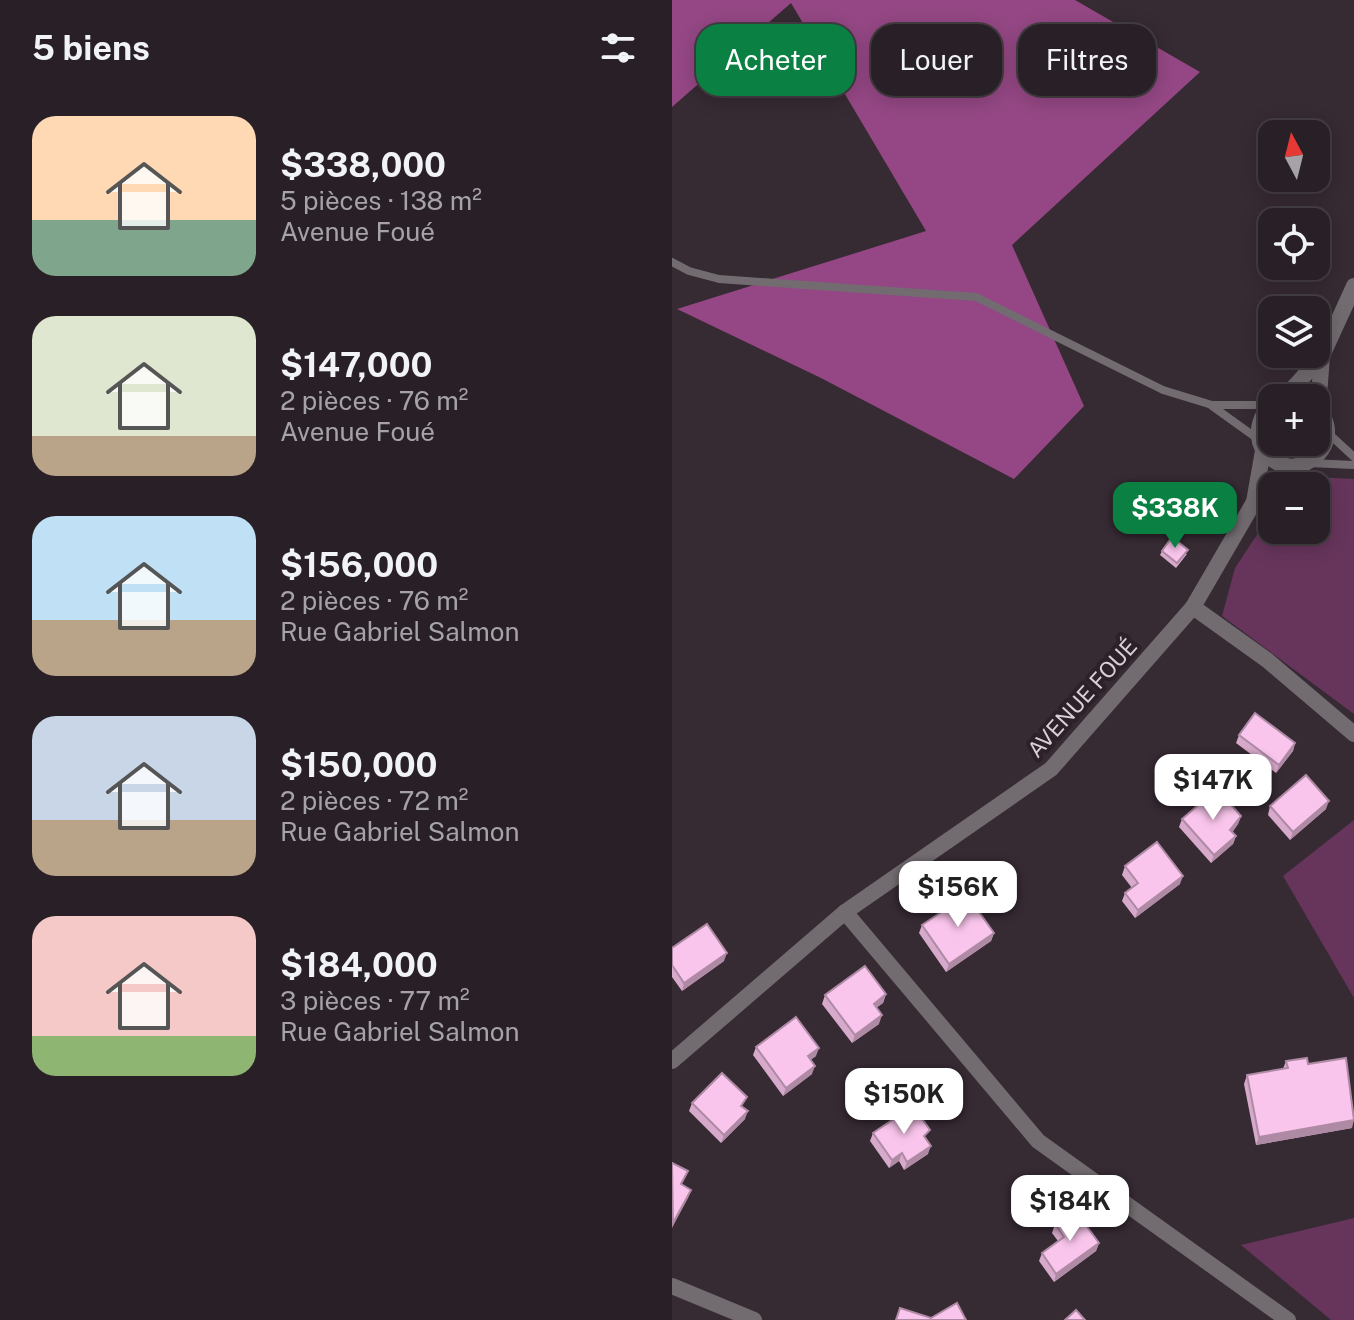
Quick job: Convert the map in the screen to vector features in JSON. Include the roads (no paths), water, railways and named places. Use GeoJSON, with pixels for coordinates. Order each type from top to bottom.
{"type":"FeatureCollection","features":[{"type":"Feature","properties":{"kind":"street"},"geometry":{"type":"LineString","coordinates":[[1330,338],[1354,286]]}},
{"type":"Feature","properties":{"kind":"street"},"geometry":{"type":"LineString","coordinates":[[1298,384],[1312,368]]}},
{"type":"Feature","properties":{"kind":"street","name":"AVENUE FOUÉ"},"geometry":{"type":"LineString","coordinates":[[1254,502],[1260,456]]}},
{"type":"Feature","properties":{"kind":"street"},"geometry":{"type":"LineString","coordinates":[[1271,456],[1280,465],[1290,467],[1309,463],[1317,456]]}},
{"type":"Feature","properties":{"kind":"street","name":"AVENUE FOUÉ"},"geometry":{"type":"LineString","coordinates":[[672,1061],[845,912],[1051,769],[1193,607],[1254,502],[1290,467]]}},
{"type":"Feature","properties":{"kind":"street"},"geometry":{"type":"LineString","coordinates":[[1193,607],[1267,660],[1354,734]]}},
{"type":"Feature","properties":{"kind":"street"},"geometry":{"type":"LineString","coordinates":[[845,912],[1038,1141],[1288,1320]]}},
{"type":"Feature","properties":{"kind":"street"},"geometry":{"type":"LineString","coordinates":[[672,1286],[754,1320]]}},
{"type":"Feature","properties":{"kind":"lane"},"geometry":{"type":"LineString","coordinates":[[672,262],[689,271],[719,279],[976,297],[1163,390],[1212,405],[1258,405]]}},
{"type":"Feature","properties":{"kind":"lane"},"geometry":{"type":"LineString","coordinates":[[1212,405],[1258,443]]}},
{"type":"Feature","properties":{"kind":"lane"},"geometry":{"type":"LineString","coordinates":[[1330,434],[1354,457]]}},
{"type":"Feature","properties":{"kind":"lane"},"geometry":{"type":"LineString","coordinates":[[1309,463],[1354,465]]}}]}
